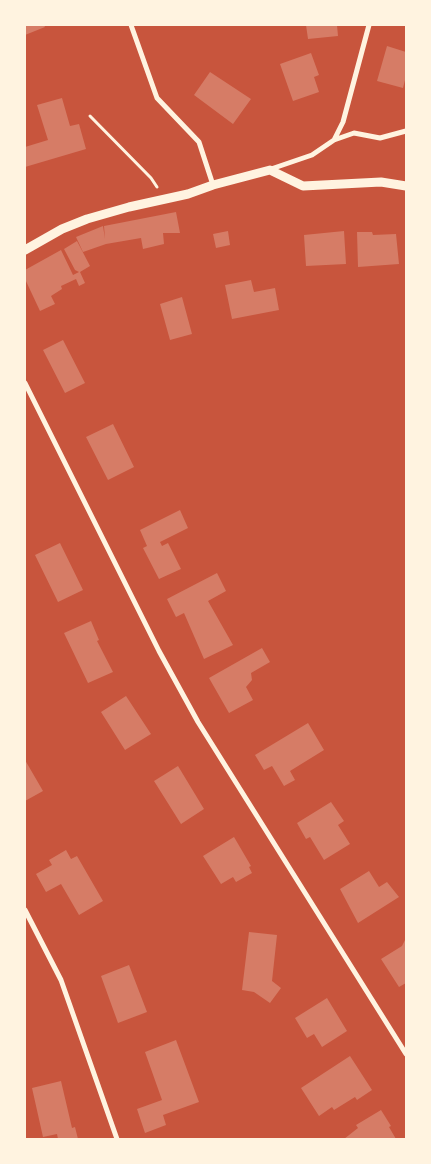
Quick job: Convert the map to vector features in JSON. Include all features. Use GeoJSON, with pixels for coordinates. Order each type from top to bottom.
{"type":"FeatureCollection","features":[{"type":"Feature","properties":{"kind":"street"},"geometry":{"type":"LineString","coordinates":[[131,25],[157,98],[199,142],[213,185]]}},
{"type":"Feature","properties":{"kind":"street"},"geometry":{"type":"LineString","coordinates":[[334,140],[343,122],[370,25]]}},
{"type":"Feature","properties":{"kind":"street"},"geometry":{"type":"LineString","coordinates":[[25,250],[62,229],[88,219],[188,194],[213,185],[270,170],[312,155],[334,140],[354,133],[380,138],[406,131]]}},
{"type":"Feature","properties":{"kind":"street"},"geometry":{"type":"LineString","coordinates":[[270,170],[303,186],[381,182],[406,186]]}},
{"type":"Feature","properties":{"kind":"street"},"geometry":{"type":"LineString","coordinates":[[25,383],[159,651],[194,714],[406,1054]]}},
{"type":"Feature","properties":{"kind":"street"},"geometry":{"type":"LineString","coordinates":[[25,910],[61,980],[116,1139]]}},
{"type":"Feature","properties":{"kind":"path"},"geometry":{"type":"LineString","coordinates":[[90,116],[151,178],[163,199]]}},
{"type":"Feature","properties":{"kind":"building"},"geometry":{"type":"Polygon","coordinates":[[[25,25],[44,25],[45,27],[25,35],[25,25]]]}},
{"type":"Feature","properties":{"kind":"building"},"geometry":{"type":"Polygon","coordinates":[[[306,25],[337,25],[338,36],[308,39],[306,25]]]}},
{"type":"Feature","properties":{"kind":"building"},"geometry":{"type":"Polygon","coordinates":[[[387,46],[406,52],[406,76],[403,88],[377,81],[387,46]]]}},
{"type":"Feature","properties":{"kind":"building"},"geometry":{"type":"Polygon","coordinates":[[[311,53],[319,75],[314,77],[319,92],[293,101],[280,64],[311,53]]]}},
{"type":"Feature","properties":{"kind":"building"},"geometry":{"type":"Polygon","coordinates":[[[210,72],[251,99],[233,124],[194,95],[210,72]]]}},
{"type":"Feature","properties":{"kind":"building"},"geometry":{"type":"Polygon","coordinates":[[[62,98],[70,126],[79,124],[86,149],[25,167],[25,147],[48,140],[37,105],[62,98]]]}},
{"type":"Feature","properties":{"kind":"building"},"geometry":{"type":"Polygon","coordinates":[[[176,212],[180,233],[163,233],[164,244],[143,249],[141,238],[106,244],[83,252],[76,237],[103,226],[105,239],[104,226],[176,212]]]}},
{"type":"Feature","properties":{"kind":"building"},"geometry":{"type":"Polygon","coordinates":[[[228,231],[230,245],[216,248],[213,234],[228,231]]]}},
{"type":"Feature","properties":{"kind":"building"},"geometry":{"type":"Polygon","coordinates":[[[344,231],[346,264],[306,266],[304,235],[344,231]]]}},
{"type":"Feature","properties":{"kind":"building"},"geometry":{"type":"Polygon","coordinates":[[[357,232],[372,232],[373,235],[396,234],[399,264],[358,267],[357,232]]]}},
{"type":"Feature","properties":{"kind":"building"},"geometry":{"type":"Polygon","coordinates":[[[77,241],[90,266],[80,272],[85,283],[79,286],[76,279],[61,286],[62,289],[51,296],[55,304],[40,311],[25,279],[25,270],[61,250],[73,275],[79,272],[75,270],[64,249],[77,241]]]}},
{"type":"Feature","properties":{"kind":"building"},"geometry":{"type":"Polygon","coordinates":[[[251,280],[254,292],[275,288],[279,310],[232,319],[225,285],[251,280]]]}},
{"type":"Feature","properties":{"kind":"building"},"geometry":{"type":"Polygon","coordinates":[[[182,297],[192,334],[170,340],[160,304],[182,297]]]}},
{"type":"Feature","properties":{"kind":"building"},"geometry":{"type":"Polygon","coordinates":[[[63,340],[85,383],[65,393],[43,350],[63,340]]]}},
{"type":"Feature","properties":{"kind":"building"},"geometry":{"type":"Polygon","coordinates":[[[113,424],[134,467],[108,480],[86,437],[113,424]]]}},
{"type":"Feature","properties":{"kind":"building"},"geometry":{"type":"Polygon","coordinates":[[[180,510],[188,528],[160,542],[162,546],[168,543],[181,569],[159,579],[143,548],[147,546],[140,530],[180,510]]]}},
{"type":"Feature","properties":{"kind":"building"},"geometry":{"type":"Polygon","coordinates":[[[60,543],[83,590],[58,602],[35,555],[60,543]]]}},
{"type":"Feature","properties":{"kind":"building"},"geometry":{"type":"Polygon","coordinates":[[[217,573],[226,591],[208,601],[233,645],[204,659],[184,613],[176,617],[167,599],[217,573]]]}},
{"type":"Feature","properties":{"kind":"building"},"geometry":{"type":"Polygon","coordinates":[[[91,621],[99,640],[97,641],[113,672],[88,683],[64,633],[91,621]]]}},
{"type":"Feature","properties":{"kind":"building"},"geometry":{"type":"Polygon","coordinates":[[[262,648],[270,662],[251,673],[252,680],[246,687],[253,700],[229,713],[209,678],[262,648]]]}},
{"type":"Feature","properties":{"kind":"building"},"geometry":{"type":"Polygon","coordinates":[[[126,696],[151,734],[125,750],[101,712],[126,696]]]}},
{"type":"Feature","properties":{"kind":"building"},"geometry":{"type":"Polygon","coordinates":[[[308,723],[324,750],[290,771],[295,780],[284,786],[272,766],[264,770],[255,755],[308,723]]]}},
{"type":"Feature","properties":{"kind":"building"},"geometry":{"type":"Polygon","coordinates":[[[25,760],[43,791],[25,801],[25,760]]]}},
{"type":"Feature","properties":{"kind":"building"},"geometry":{"type":"Polygon","coordinates":[[[178,766],[204,809],[181,824],[154,781],[178,766]]]}},
{"type":"Feature","properties":{"kind":"building"},"geometry":{"type":"Polygon","coordinates":[[[331,802],[344,821],[338,825],[350,844],[324,860],[310,837],[306,839],[297,823],[331,802]]]}},
{"type":"Feature","properties":{"kind":"building"},"geometry":{"type":"Polygon","coordinates":[[[234,837],[251,866],[249,867],[252,873],[236,882],[233,877],[221,884],[203,856],[234,837]]]}},
{"type":"Feature","properties":{"kind":"building"},"geometry":{"type":"Polygon","coordinates":[[[66,850],[71,859],[77,856],[103,901],[79,915],[61,884],[46,892],[36,874],[52,865],[49,860],[66,850]]]}},
{"type":"Feature","properties":{"kind":"building"},"geometry":{"type":"Polygon","coordinates":[[[369,871],[379,887],[387,882],[399,897],[358,923],[340,889],[369,871]]]}},
{"type":"Feature","properties":{"kind":"building"},"geometry":{"type":"Polygon","coordinates":[[[249,932],[277,935],[272,981],[281,988],[270,1003],[254,992],[242,990],[249,932]]]}},
{"type":"Feature","properties":{"kind":"building"},"geometry":{"type":"Polygon","coordinates":[[[406,938],[406,983],[399,987],[381,959],[402,946],[406,938]]]}},
{"type":"Feature","properties":{"kind":"building"},"geometry":{"type":"Polygon","coordinates":[[[129,965],[147,1012],[118,1023],[101,976],[129,965]]]}},
{"type":"Feature","properties":{"kind":"building"},"geometry":{"type":"Polygon","coordinates":[[[327,998],[347,1031],[322,1047],[314,1034],[307,1038],[295,1018],[327,998]]]}},
{"type":"Feature","properties":{"kind":"building"},"geometry":{"type":"Polygon","coordinates":[[[176,1040],[199,1102],[163,1115],[166,1125],[145,1133],[137,1109],[162,1100],[145,1052],[176,1040]]]}},
{"type":"Feature","properties":{"kind":"building"},"geometry":{"type":"Polygon","coordinates":[[[350,1056],[372,1090],[357,1100],[355,1097],[334,1110],[332,1107],[319,1116],[301,1088],[350,1056]]]}},
{"type":"Feature","properties":{"kind":"building"},"geometry":{"type":"Polygon","coordinates":[[[61,1081],[72,1128],[75,1127],[78,1139],[58,1139],[57,1134],[43,1137],[32,1088],[61,1081]]]}},
{"type":"Feature","properties":{"kind":"building"},"geometry":{"type":"Polygon","coordinates":[[[381,1110],[391,1126],[389,1127],[396,1139],[344,1139],[358,1128],[356,1125],[381,1110]]]}}]}
